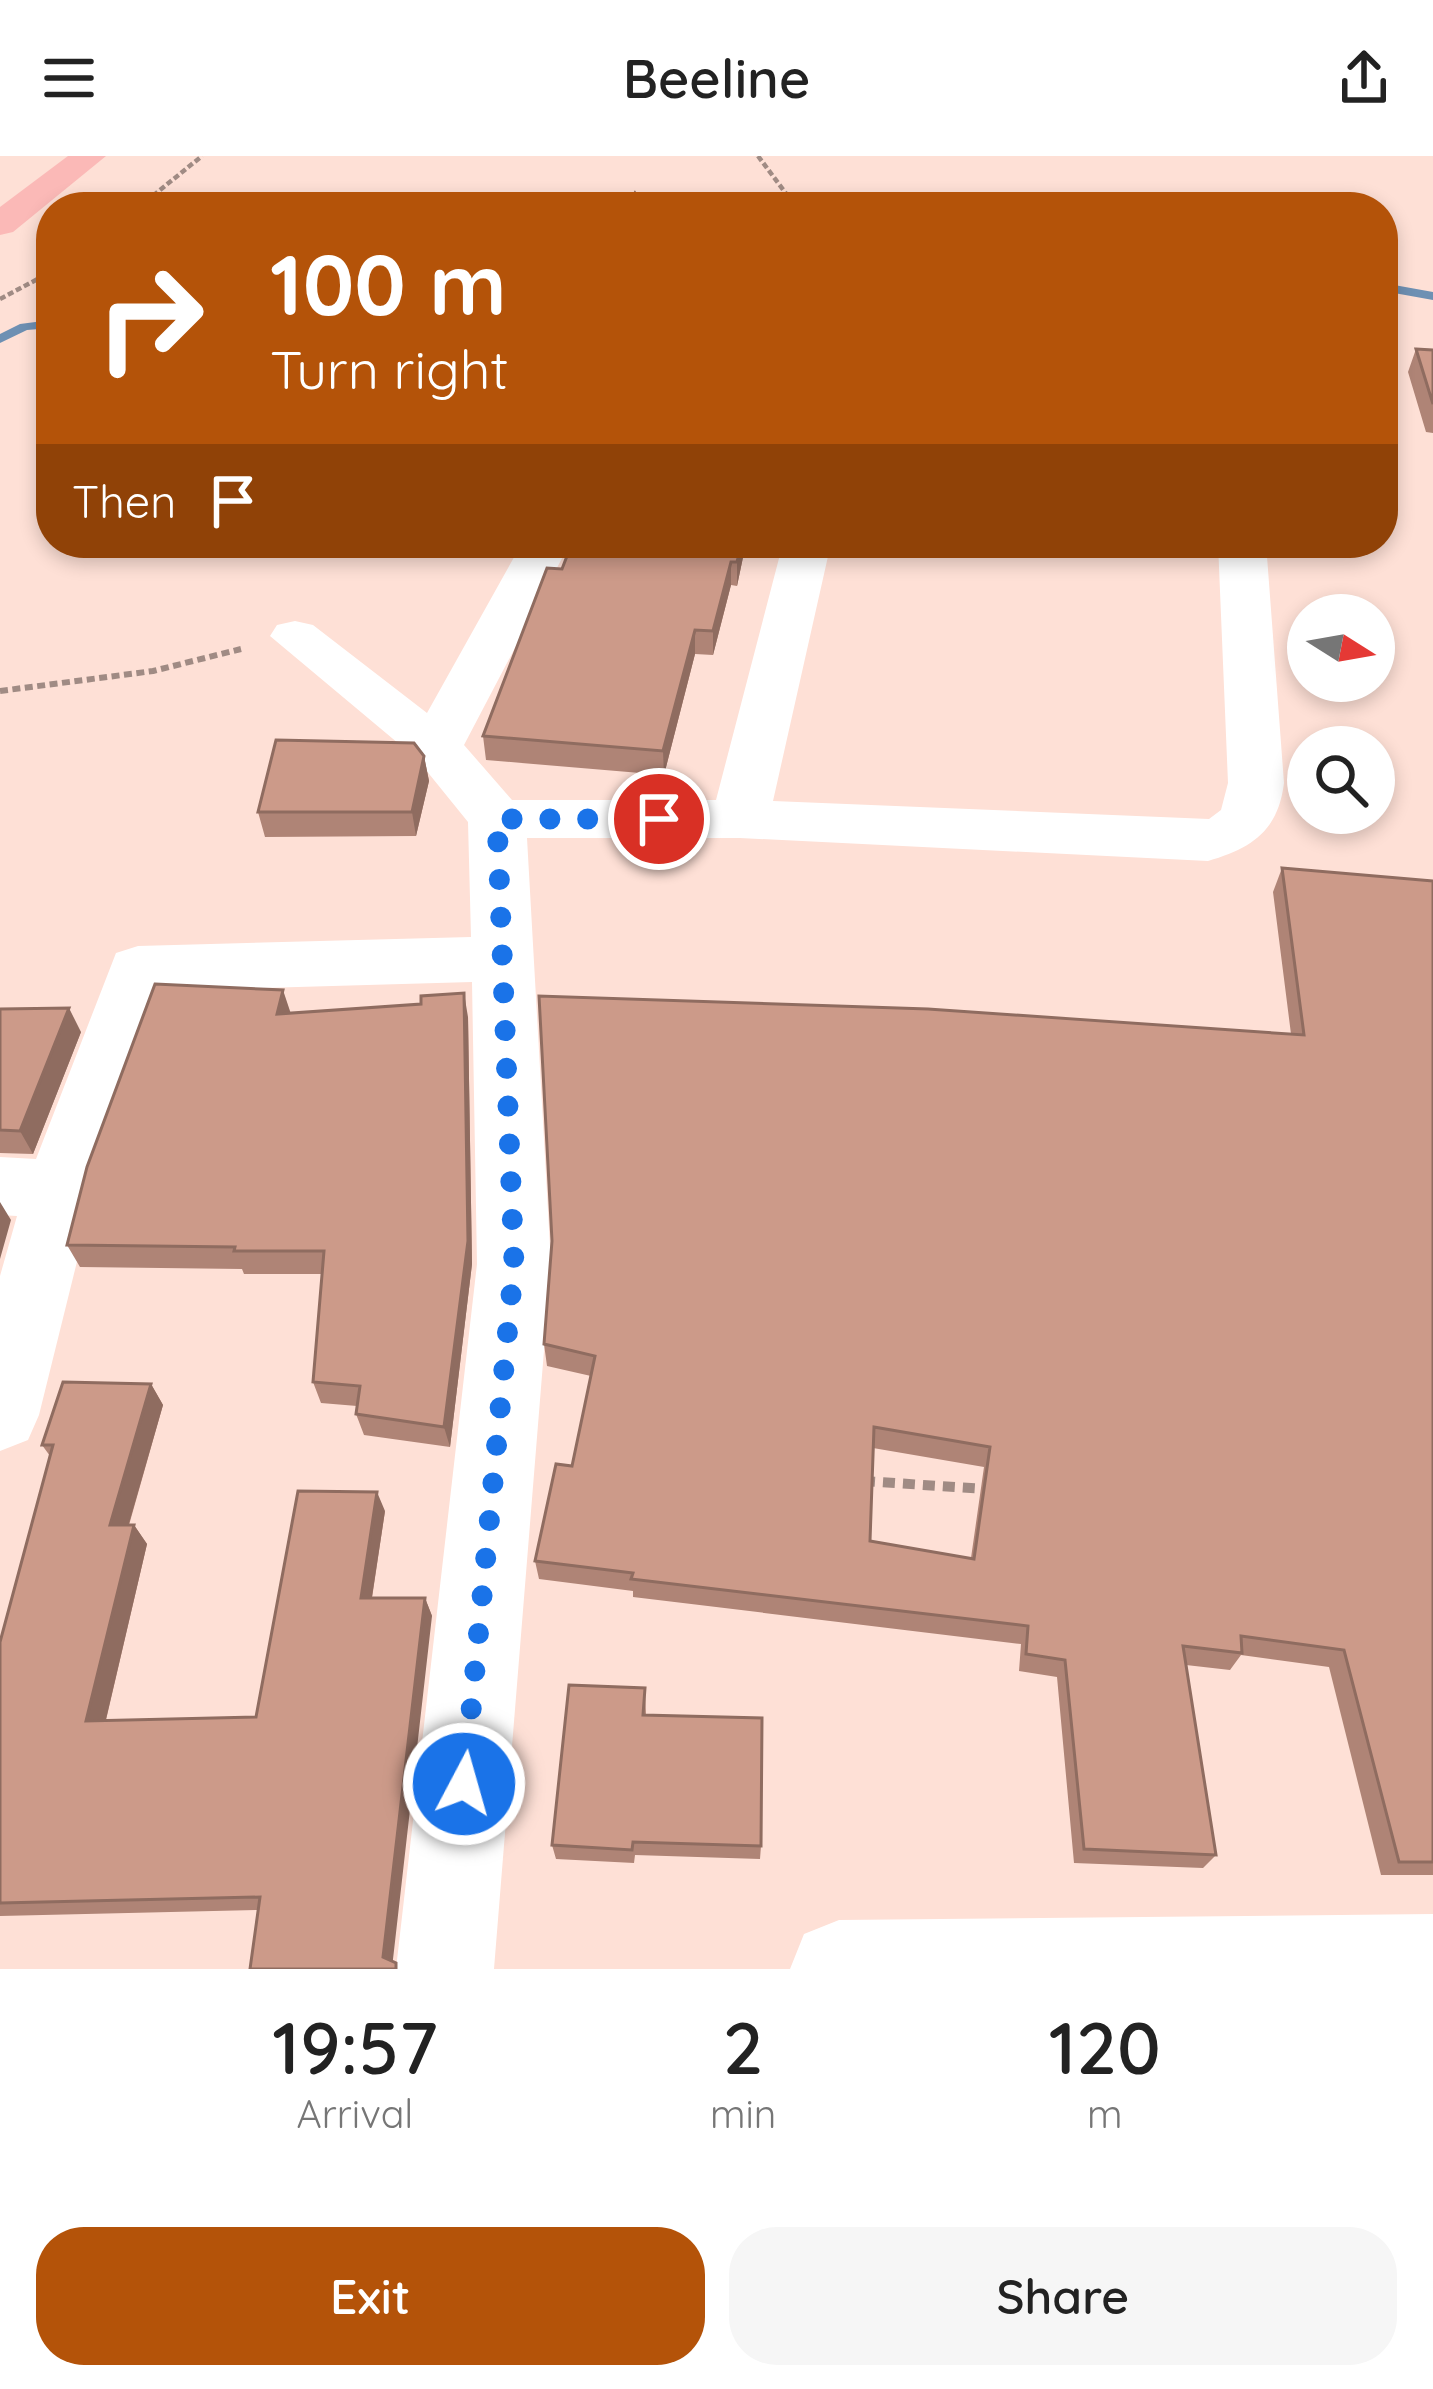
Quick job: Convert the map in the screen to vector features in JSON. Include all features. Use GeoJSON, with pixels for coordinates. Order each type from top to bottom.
{"type":"FeatureCollection","features":[{"type":"Feature","properties":{"kind":"main road"},"geometry":{"type":"LineString","coordinates":[[41,192],[88,156]]}},
{"type":"Feature","properties":{"kind":"main road"},"geometry":{"type":"LineString","coordinates":[[0,224],[36,196]]}},
{"type":"Feature","properties":{"kind":"street"},"geometry":{"type":"LineString","coordinates":[[436,747],[538,558]]}},
{"type":"Feature","properties":{"kind":"street"},"geometry":{"type":"LineString","coordinates":[[740,819],[803,558]]}},
{"type":"Feature","properties":{"kind":"street"},"geometry":{"type":"LineString","coordinates":[[497,819],[740,819],[1208,842],[1234,834],[1252,813],[1256,783],[1243,558]]}},
{"type":"Feature","properties":{"kind":"street"},"geometry":{"type":"LineString","coordinates":[[295,636],[436,747],[497,819],[514,1264],[445,1969]]}},
{"type":"Feature","properties":{"kind":"street"},"geometry":{"type":"LineString","coordinates":[[0,1415],[30,1187],[138,969],[503,959]]}},
{"type":"Feature","properties":{"kind":"street"},"geometry":{"type":"LineString","coordinates":[[839,1969],[1433,1963]]}},
{"type":"Feature","properties":{"kind":"path"},"geometry":{"type":"LineString","coordinates":[[158,192],[202,156]]}},
{"type":"Feature","properties":{"kind":"path"},"geometry":{"type":"LineString","coordinates":[[758,156],[785,192]]}},
{"type":"Feature","properties":{"kind":"path"},"geometry":{"type":"LineString","coordinates":[[0,299],[36,280]]}},
{"type":"Feature","properties":{"kind":"path"},"geometry":{"type":"LineString","coordinates":[[0,691],[153,670],[295,636]]}},
{"type":"Feature","properties":{"kind":"path"},"geometry":{"type":"LineString","coordinates":[[848,1480],[1012,1490]]}},
{"type":"Feature","properties":{"kind":"building"},"geometry":{"type":"Polygon","coordinates":[[[1416,349],[1433,350],[1433,404],[1416,349]]]}},
{"type":"Feature","properties":{"kind":"building"},"geometry":{"type":"Polygon","coordinates":[[[566,558],[738,558],[731,562],[713,631],[695,630],[663,751],[483,736],[547,568],[562,569],[566,558]]]}},
{"type":"Feature","properties":{"kind":"building"},"geometry":{"type":"Polygon","coordinates":[[[276,740],[414,743],[424,756],[412,812],[258,812],[276,740]]]}},
{"type":"Feature","properties":{"kind":"building"},"geometry":{"type":"Polygon","coordinates":[[[1282,868],[1433,881],[1433,1862],[1399,1862],[1344,1650],[1241,1636],[1242,1653],[1183,1646],[1216,1855],[1084,1849],[1065,1660],[1026,1654],[1028,1626],[631,1579],[633,1573],[535,1561],[556,1464],[572,1466],[595,1356],[544,1344],[552,1241],[539,996],[928,1009],[1304,1035],[1282,868]],[[874,1427],[870,1541],[974,1559],[990,1447],[874,1427]]]}},
{"type":"Feature","properties":{"kind":"building"},"geometry":{"type":"Polygon","coordinates":[[[155,984],[283,990],[277,1014],[421,1004],[421,996],[464,993],[468,1241],[444,1427],[356,1414],[360,1386],[313,1382],[324,1251],[67,1245],[87,1167],[155,984]]]}},
{"type":"Feature","properties":{"kind":"building"},"geometry":{"type":"Polygon","coordinates":[[[69,1008],[20,1131],[0,1130],[0,1009],[69,1008]]]}},
{"type":"Feature","properties":{"kind":"building"},"geometry":{"type":"Polygon","coordinates":[[[63,1382],[151,1384],[110,1525],[134,1525],[86,1721],[256,1717],[298,1491],[377,1492],[361,1598],[425,1598],[383,1957],[396,1963],[396,1969],[250,1969],[260,1897],[0,1903],[0,1642],[53,1445],[42,1445],[63,1382]]]}},
{"type":"Feature","properties":{"kind":"building"},"geometry":{"type":"Polygon","coordinates":[[[569,1685],[645,1688],[643,1715],[762,1718],[761,1846],[633,1842],[632,1850],[552,1845],[569,1685]]]}},
{"type":"Feature","properties":{"kind":"waterway"},"geometry":{"type":"LineString","coordinates":[[1398,290],[1433,296]]}},
{"type":"Feature","properties":{"kind":"waterway"},"geometry":{"type":"LineString","coordinates":[[0,339],[36,326]]}},
{"type":"Feature","properties":{"kind":"route"},"geometry":{"type":"LineString","coordinates":[[464,1784],[514,1264],[497,819],[659,819]]}}]}
